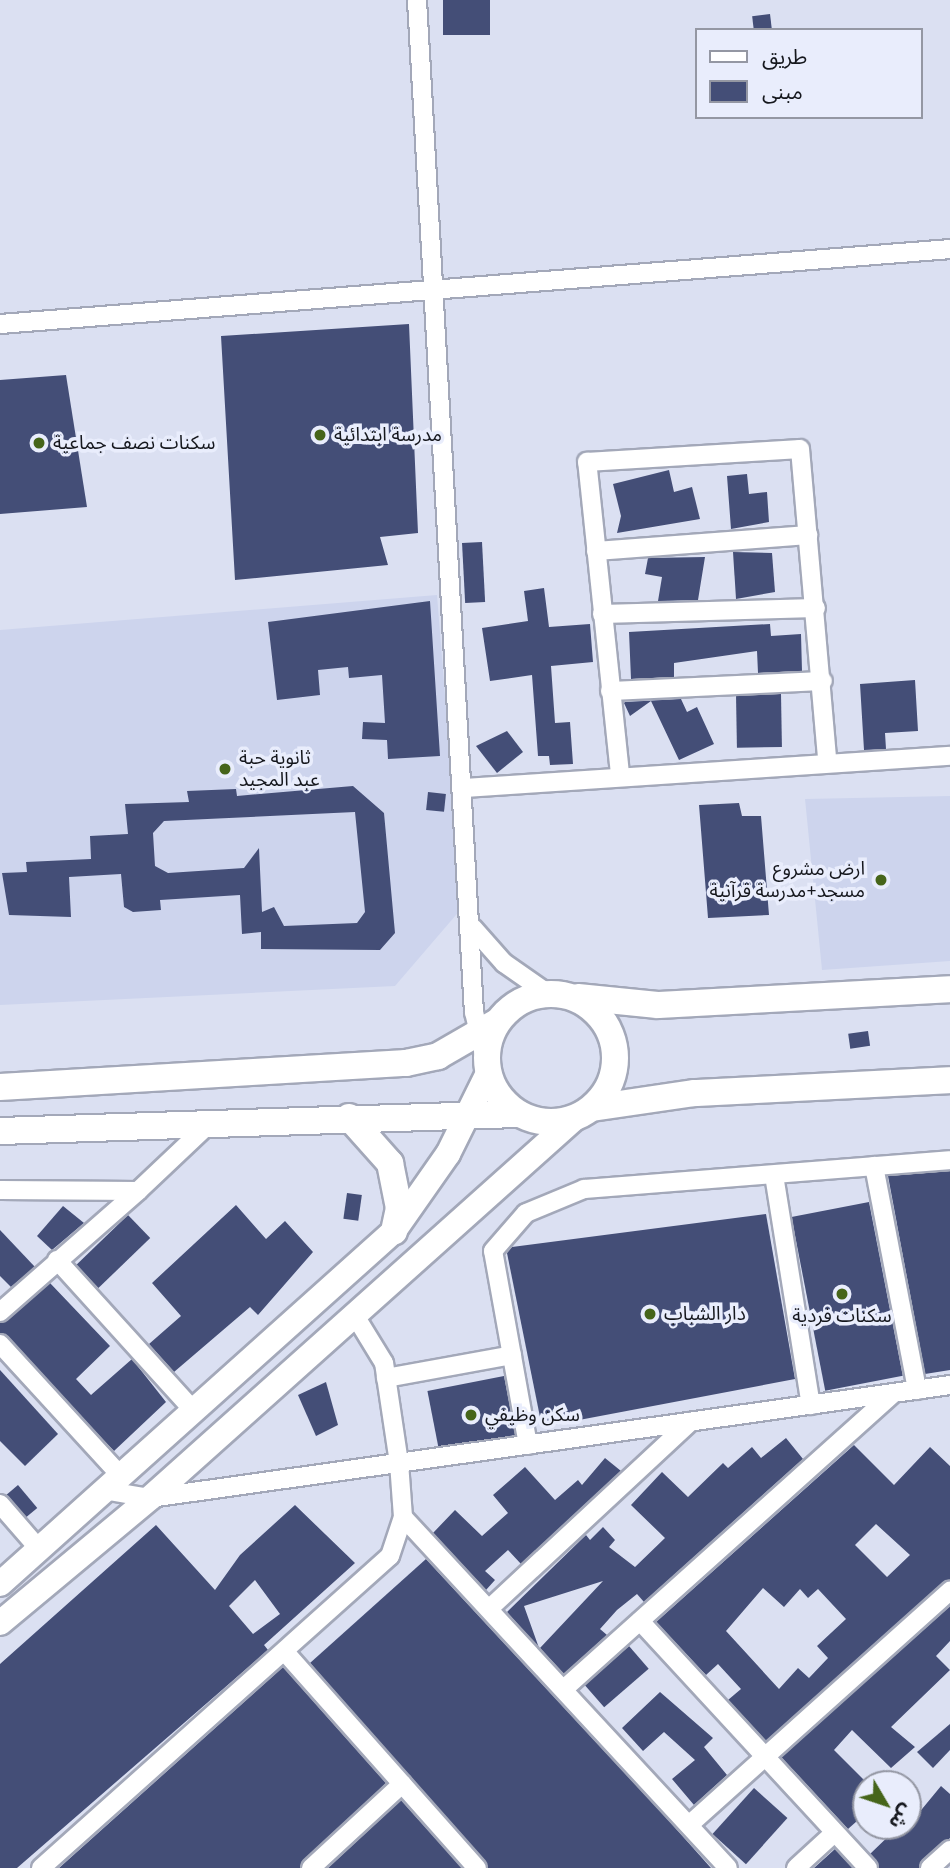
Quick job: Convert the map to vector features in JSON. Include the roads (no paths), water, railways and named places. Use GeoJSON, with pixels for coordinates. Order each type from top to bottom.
{"type":"FeatureCollection","features":[{"type":"Feature","properties":{"kind":"main road"},"geometry":{"type":"LineString","coordinates":[[0,1087],[406,1063],[438,1056],[487,1028],[519,1002],[559,995],[658,1005],[950,989]]}},
{"type":"Feature","properties":{"kind":"main road"},"geometry":{"type":"LineString","coordinates":[[0,1623],[150,1498],[354,1314],[584,1113],[613,1075],[612,1036],[589,1005],[559,995]]}},
{"type":"Feature","properties":{"kind":"main road"},"geometry":{"type":"LineString","coordinates":[[0,1584],[394,1231],[470,1115],[487,1070],[487,1028]]}},
{"type":"Feature","properties":{"kind":"main road"},"geometry":{"type":"LineString","coordinates":[[487,1070],[518,1114]]}},
{"type":"Feature","properties":{"kind":"main road"},"geometry":{"type":"LineString","coordinates":[[0,1131],[518,1114],[556,1122],[584,1113],[695,1093],[950,1080]]}},
{"type":"Feature","properties":{"kind":"main road"},"geometry":{"type":"LineString","coordinates":[[349,1118],[390,1163],[398,1197],[394,1231]]}},
{"type":"Feature","properties":{"kind":"street"},"geometry":{"type":"LineString","coordinates":[[417,0],[466,788],[472,928],[487,1028]]}},
{"type":"Feature","properties":{"kind":"street"},"geometry":{"type":"LineString","coordinates":[[0,324],[950,249]]}},
{"type":"Feature","properties":{"kind":"street"},"geometry":{"type":"LineString","coordinates":[[620,774],[587,462],[800,449],[824,681],[827,760]]}},
{"type":"Feature","properties":{"kind":"street"},"geometry":{"type":"LineString","coordinates":[[596,551],[808,535]]}},
{"type":"Feature","properties":{"kind":"street"},"geometry":{"type":"LineString","coordinates":[[602,614],[816,608]]}},
{"type":"Feature","properties":{"kind":"street"},"geometry":{"type":"LineString","coordinates":[[610,691],[824,681]]}},
{"type":"Feature","properties":{"kind":"street"},"geometry":{"type":"LineString","coordinates":[[466,788],[827,760],[950,756]]}},
{"type":"Feature","properties":{"kind":"street"},"geometry":{"type":"LineString","coordinates":[[472,928],[504,963],[559,995]]}},
{"type":"Feature","properties":{"kind":"street"},"geometry":{"type":"LineString","coordinates":[[0,1312],[138,1191],[210,1123]]}},
{"type":"Feature","properties":{"kind":"street"},"geometry":{"type":"LineString","coordinates":[[528,1445],[493,1251],[500,1236],[526,1213],[584,1189],[950,1160]]}},
{"type":"Feature","properties":{"kind":"street"},"geometry":{"type":"LineString","coordinates":[[874,1166],[917,1390]]}},
{"type":"Feature","properties":{"kind":"street"},"geometry":{"type":"LineString","coordinates":[[774,1175],[811,1405]]}},
{"type":"Feature","properties":{"kind":"street"},"geometry":{"type":"LineString","coordinates":[[0,1190],[138,1191]]}},
{"type":"Feature","properties":{"kind":"street"},"geometry":{"type":"LineString","coordinates":[[57,1260],[194,1411]]}},
{"type":"Feature","properties":{"kind":"street"},"geometry":{"type":"LineString","coordinates":[[41,1868],[285,1653],[390,1556],[403,1517],[399,1463],[386,1378],[354,1314]]}},
{"type":"Feature","properties":{"kind":"street"},"geometry":{"type":"LineString","coordinates":[[0,1344],[112,1483],[150,1498],[950,1385]]}},
{"type":"Feature","properties":{"kind":"street"},"geometry":{"type":"LineString","coordinates":[[386,1378],[512,1355]]}},
{"type":"Feature","properties":{"kind":"street"},"geometry":{"type":"LineString","coordinates":[[565,1688],[894,1393]]}},
{"type":"Feature","properties":{"kind":"street"},"geometry":{"type":"LineString","coordinates":[[491,1607],[690,1422]]}},
{"type":"Feature","properties":{"kind":"street"},"geometry":{"type":"LineString","coordinates":[[0,1504],[40,1550]]}},
{"type":"Feature","properties":{"kind":"street"},"geometry":{"type":"LineString","coordinates":[[403,1517],[491,1607],[728,1868]]}},
{"type":"Feature","properties":{"kind":"street"},"geometry":{"type":"LineString","coordinates":[[689,1825],[950,1591]]}},
{"type":"Feature","properties":{"kind":"street"},"geometry":{"type":"LineString","coordinates":[[640,1621],[868,1868]]}},
{"type":"Feature","properties":{"kind":"street"},"geometry":{"type":"LineString","coordinates":[[285,1653],[477,1868]]}},
{"type":"Feature","properties":{"kind":"street"},"geometry":{"type":"LineString","coordinates":[[311,1868],[402,1784]]}},
{"type":"Feature","properties":{"kind":"street"},"geometry":{"type":"LineString","coordinates":[[796,1868],[834,1833]]}},
{"type":"Feature","properties":{"kind":"street"},"geometry":{"type":"LineString","coordinates":[[930,1868],[950,1850]]}},
{"type":"Feature","properties":{"kind":"place","name":"مدرسة ابتدائية"},"geometry":{"type":"Point","coordinates":[320,435]}},
{"type":"Feature","properties":{"kind":"place","name":"سكنات نصف جماعية"},"geometry":{"type":"Point","coordinates":[39,443]}},
{"type":"Feature","properties":{"kind":"place","name":"ثانوية حبة عبد المجيد"},"geometry":{"type":"Point","coordinates":[225,769]}},
{"type":"Feature","properties":{"kind":"place","name":"ارض مشروع مسجد+مدرسة قرآنية"},"geometry":{"type":"Point","coordinates":[881,880]}},
{"type":"Feature","properties":{"kind":"place","name":"سكنات فردية"},"geometry":{"type":"Point","coordinates":[842,1294]}},
{"type":"Feature","properties":{"kind":"place","name":"دار الشباب"},"geometry":{"type":"Point","coordinates":[650,1314]}},
{"type":"Feature","properties":{"kind":"place","name":"سكن وظيفي"},"geometry":{"type":"Point","coordinates":[471,1415]}}]}
